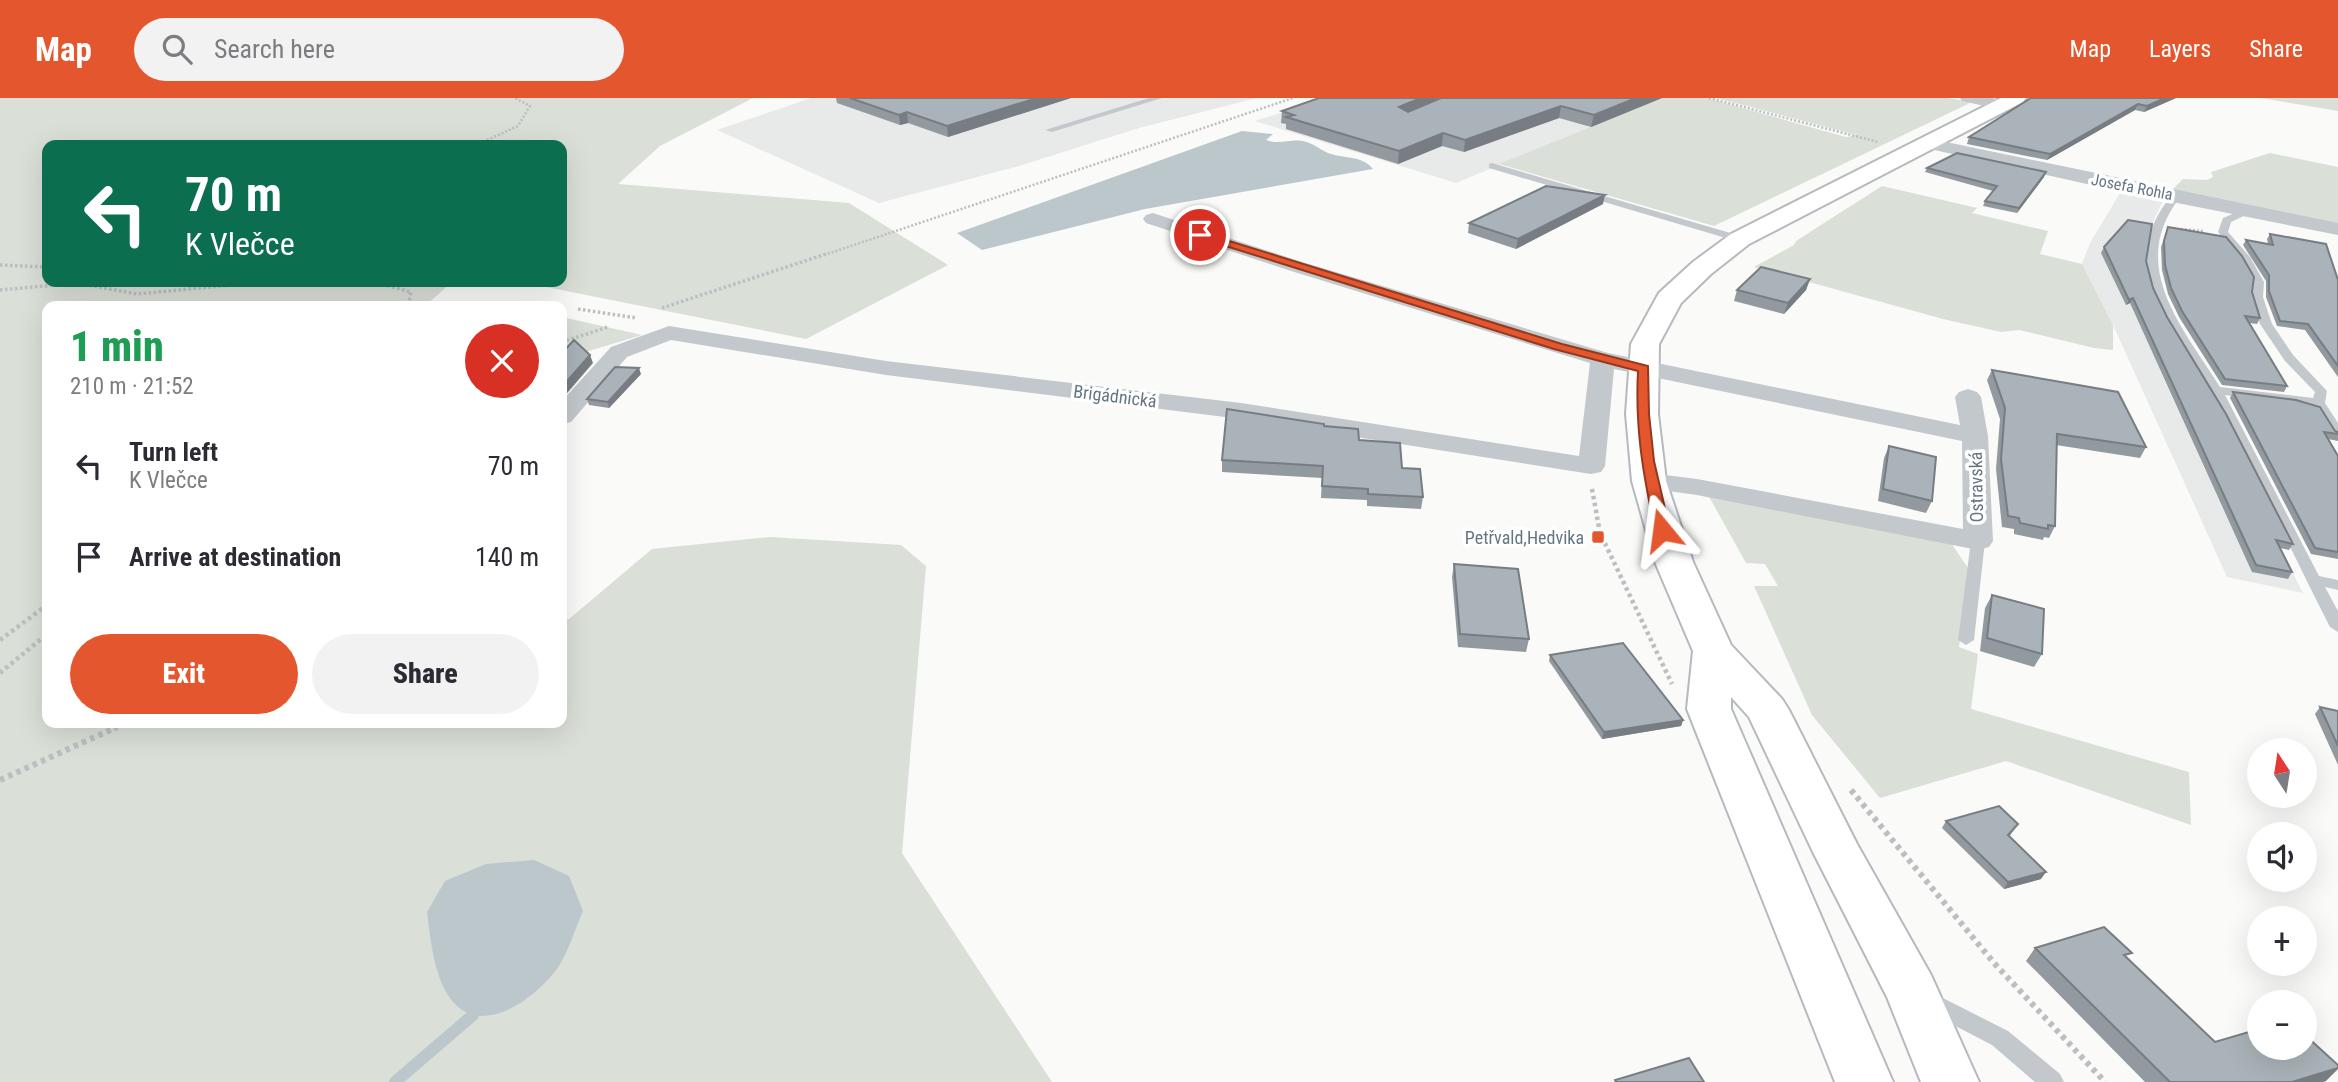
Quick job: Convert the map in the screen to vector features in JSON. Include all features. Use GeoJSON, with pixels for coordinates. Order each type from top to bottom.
{"type":"FeatureCollection","features":[{"type":"Feature","properties":{"kind":"main road"},"geometry":{"type":"LineString","coordinates":[[1950,1082],[1912,992],[1837,852],[1767,710],[1713,651],[1674,562],[1649,481],[1642,414],[1645,344],[1669,299],[1702,268],[1740,239],[2009,102]]}},
{"type":"Feature","properties":{"kind":"main road"},"geometry":{"type":"LineString","coordinates":[[1713,651],[1709,709],[1864,1082]]}},
{"type":"Feature","properties":{"kind":"street"},"geometry":{"type":"LineString","coordinates":[[1968,98],[2009,102]]}},
{"type":"Feature","properties":{"kind":"street","name":"Josefa Rohla"},"geometry":{"type":"LineString","coordinates":[[1918,147],[2338,229]]}},
{"type":"Feature","properties":{"kind":"street","name":"Ostravská"},"geometry":{"type":"LineString","coordinates":[[1153,219],[1295,266],[1603,359],[1975,436],[1978,541],[1697,487],[1649,481]]}},
{"type":"Feature","properties":{"kind":"street","name":"Brigádnická"},"geometry":{"type":"LineString","coordinates":[[567,410],[619,352],[669,333],[886,368],[1241,411],[1591,466],[1603,359]]}},
{"type":"Feature","properties":{"kind":"street"},"geometry":{"type":"LineString","coordinates":[[1968,397],[1975,436]]}},
{"type":"Feature","properties":{"kind":"lane"},"geometry":{"type":"LineString","coordinates":[[1049,130],[1158,98]]}},
{"type":"Feature","properties":{"kind":"lane"},"geometry":{"type":"LineString","coordinates":[[1492,166],[1740,239]]}},
{"type":"Feature","properties":{"kind":"lane"},"geometry":{"type":"LineString","coordinates":[[2176,196],[2167,206],[2153,236],[2153,277],[2168,313],[2216,390],[2338,627]]}},
{"type":"Feature","properties":{"kind":"lane"},"geometry":{"type":"LineString","coordinates":[[2247,211],[2226,220],[2223,232],[2246,258],[2259,282],[2257,297],[2266,324],[2289,358],[2321,391],[2338,433]]}},
{"type":"Feature","properties":{"kind":"lane"},"geometry":{"type":"LineString","coordinates":[[2216,390],[2327,410]]}},
{"type":"Feature","properties":{"kind":"lane"},"geometry":{"type":"LineString","coordinates":[[1966,640],[1978,541]]}},
{"type":"Feature","properties":{"kind":"lane"},"geometry":{"type":"LineString","coordinates":[[2312,579],[2338,584]]}},
{"type":"Feature","properties":{"kind":"lane"},"geometry":{"type":"LineString","coordinates":[[1912,992],[2000,1038],[2052,1082]]}},
{"type":"Feature","properties":{"kind":"path"},"geometry":{"type":"LineString","coordinates":[[487,140],[519,126],[530,106],[515,98]]}},
{"type":"Feature","properties":{"kind":"path"},"geometry":{"type":"LineString","coordinates":[[655,310],[1037,186],[1293,98]]}},
{"type":"Feature","properties":{"kind":"path"},"geometry":{"type":"LineString","coordinates":[[1709,98],[1918,147]]}},
{"type":"Feature","properties":{"kind":"path"},"geometry":{"type":"LineString","coordinates":[[2159,228],[2223,232]]}},
{"type":"Feature","properties":{"kind":"path"},"geometry":{"type":"LineString","coordinates":[[0,265],[42,267]]}},
{"type":"Feature","properties":{"kind":"path"},"geometry":{"type":"LineString","coordinates":[[0,290],[42,286]]}},
{"type":"Feature","properties":{"kind":"path"},"geometry":{"type":"LineString","coordinates":[[98,287],[137,294],[210,287]]}},
{"type":"Feature","properties":{"kind":"path"},"geometry":{"type":"LineString","coordinates":[[393,287],[411,292],[409,301]]}},
{"type":"Feature","properties":{"kind":"path"},"geometry":{"type":"LineString","coordinates":[[578,309],[636,318]]}},
{"type":"Feature","properties":{"kind":"path"},"geometry":{"type":"LineString","coordinates":[[624,322],[646,314]]}},
{"type":"Feature","properties":{"kind":"path"},"geometry":{"type":"LineString","coordinates":[[567,340],[612,326]]}},
{"type":"Feature","properties":{"kind":"path"},"geometry":{"type":"LineString","coordinates":[[1592,486],[1591,495],[1600,533],[1677,696]]}},
{"type":"Feature","properties":{"kind":"path"},"geometry":{"type":"LineString","coordinates":[[0,640],[42,609]]}},
{"type":"Feature","properties":{"kind":"path"},"geometry":{"type":"LineString","coordinates":[[0,673],[42,638]]}},
{"type":"Feature","properties":{"kind":"path"},"geometry":{"type":"LineString","coordinates":[[0,780],[116,728]]}},
{"type":"Feature","properties":{"kind":"path"},"geometry":{"type":"LineString","coordinates":[[1850,788],[1994,963],[2105,1082]]}},
{"type":"Feature","properties":{"kind":"shaded area"},"geometry":{"type":"Polygon","coordinates":[[[0,98],[753,98],[660,146],[618,184],[849,203],[948,265],[806,339],[546,287],[567,287],[567,140],[42,140],[42,287],[446,287],[431,301],[42,301],[42,728],[567,728],[567,619],[652,549],[770,537],[901,545],[926,566],[902,853],[1052,1082],[0,1082],[0,98]]]}},
{"type":"Feature","properties":{"kind":"shaded area"},"geometry":{"type":"Polygon","coordinates":[[[811,98],[1257,98],[1139,128],[1019,166],[879,203],[717,130],[811,98]]]}},
{"type":"Feature","properties":{"kind":"shaded area"},"geometry":{"type":"Polygon","coordinates":[[[1326,98],[1662,98],[1456,183],[1255,121],[1326,98]]]}},
{"type":"Feature","properties":{"kind":"shaded area"},"geometry":{"type":"Polygon","coordinates":[[[1662,98],[1707,98],[1846,137],[1857,135],[1716,98],[1947,98],[1972,102],[1714,226],[1499,164],[1662,98]]]}},
{"type":"Feature","properties":{"kind":"shaded area"},"geometry":{"type":"Polygon","coordinates":[[[2261,98],[2338,98],[2338,111],[2261,98]]]}},
{"type":"Feature","properties":{"kind":"shaded area"},"geometry":{"type":"Polygon","coordinates":[[[1242,131],[1273,134],[1266,140],[1271,141],[1307,142],[1328,153],[1363,161],[1373,169],[1145,209],[982,250],[957,233],[1242,131]]]}},
{"type":"Feature","properties":{"kind":"shaded area"},"geometry":{"type":"Polygon","coordinates":[[[2270,153],[2338,167],[2338,227],[2170,192],[2183,179],[2207,180],[2213,177],[2211,172],[2270,153]]]}},
{"type":"Feature","properties":{"kind":"shaded area"},"geometry":{"type":"Polygon","coordinates":[[[1882,186],[1977,208],[1972,213],[2048,231],[2040,254],[2082,264],[2113,325],[2113,350],[2019,330],[2001,332],[1943,319],[1754,267],[1794,245],[1796,241],[1882,186]]]}},
{"type":"Feature","properties":{"kind":"shaded area"},"geometry":{"type":"Polygon","coordinates":[[[2123,188],[2165,196],[2141,249],[2140,276],[2303,593],[2227,577],[2113,325],[2082,264],[2090,243],[2123,188]]]}},
{"type":"Feature","properties":{"kind":"shaded area"},"geometry":{"type":"Polygon","coordinates":[[[567,318],[642,335],[567,358],[567,318]]]}},
{"type":"Feature","properties":{"kind":"shaded area"},"geometry":{"type":"Polygon","coordinates":[[[1707,493],[1949,540],[1968,568],[1959,647],[1978,654],[1971,709],[2189,772],[2191,825],[2006,761],[1880,798],[1812,715],[1754,586],[1778,586],[1765,564],[1746,563],[1707,493]]]}},
{"type":"Feature","properties":{"kind":"shaded area"},"geometry":{"type":"Polygon","coordinates":[[[534,860],[569,876],[583,911],[569,946],[559,966],[526,999],[497,1014],[482,1016],[468,1013],[455,1004],[442,984],[435,961],[427,912],[445,881],[486,864],[534,860]]]}},
{"type":"Feature","properties":{"kind":"building"},"geometry":{"type":"Polygon","coordinates":[[[850,98],[1037,98],[947,126],[907,112],[899,115],[850,98]]]}},
{"type":"Feature","properties":{"kind":"building"},"geometry":{"type":"Polygon","coordinates":[[[1319,98],[1421,98],[1399,107],[1408,112],[1441,98],[1636,98],[1594,115],[1561,106],[1465,140],[1443,133],[1399,151],[1286,117],[1294,115],[1282,111],[1319,98]]]}},
{"type":"Feature","properties":{"kind":"building"},"geometry":{"type":"Polygon","coordinates":[[[2031,98],[2165,98],[2147,106],[2138,104],[2050,154],[1969,137],[2031,98]]]}},
{"type":"Feature","properties":{"kind":"building"},"geometry":{"type":"Polygon","coordinates":[[[1957,153],[2046,172],[2019,208],[1985,201],[1997,186],[1927,168],[1957,153]]]}},
{"type":"Feature","properties":{"kind":"building"},"geometry":{"type":"Polygon","coordinates":[[[1546,186],[1605,195],[1518,239],[1469,223],[1546,186]]]}},
{"type":"Feature","properties":{"kind":"building"},"geometry":{"type":"Polygon","coordinates":[[[2128,220],[2152,224],[2146,261],[2153,288],[2167,317],[2226,414],[2293,544],[2276,540],[2292,572],[2256,565],[2133,298],[2129,300],[2104,247],[2128,220]]]}},
{"type":"Feature","properties":{"kind":"building"},"geometry":{"type":"Polygon","coordinates":[[[2168,227],[2226,237],[2242,256],[2254,277],[2252,292],[2260,318],[2245,316],[2287,386],[2225,379],[2182,311],[2171,288],[2165,265],[2164,241],[2168,227]]]}},
{"type":"Feature","properties":{"kind":"building"},"geometry":{"type":"Polygon","coordinates":[[[2270,234],[2326,244],[2338,280],[2338,366],[2308,324],[2280,321],[2269,291],[2269,275],[2246,240],[2273,245],[2270,234]]]}},
{"type":"Feature","properties":{"kind":"building"},"geometry":{"type":"Polygon","coordinates":[[[1761,267],[1810,279],[1788,303],[1737,290],[1761,267]]]}},
{"type":"Feature","properties":{"kind":"building"},"geometry":{"type":"Polygon","coordinates":[[[574,340],[590,355],[567,381],[567,348],[574,340]]]}},
{"type":"Feature","properties":{"kind":"building"},"geometry":{"type":"Polygon","coordinates":[[[615,367],[639,368],[608,402],[587,399],[615,367]]]}},
{"type":"Feature","properties":{"kind":"building"},"geometry":{"type":"Polygon","coordinates":[[[1992,370],[2118,392],[2146,447],[2057,434],[2055,526],[2048,525],[2048,529],[2020,523],[2019,518],[2008,516],[2001,459],[2005,408],[1992,370]]]}},
{"type":"Feature","properties":{"kind":"building"},"geometry":{"type":"Polygon","coordinates":[[[2233,392],[2296,400],[2320,407],[2338,432],[2324,432],[2338,456],[2338,552],[2315,548],[2233,392]]]}},
{"type":"Feature","properties":{"kind":"building"},"geometry":{"type":"Polygon","coordinates":[[[1227,409],[1324,426],[1358,429],[1359,440],[1400,443],[1402,468],[1420,469],[1423,497],[1368,494],[1368,489],[1322,486],[1323,466],[1222,460],[1227,409]]]}},
{"type":"Feature","properties":{"kind":"building"},"geometry":{"type":"Polygon","coordinates":[[[1889,446],[1936,457],[1932,501],[1883,489],[1889,446]]]}},
{"type":"Feature","properties":{"kind":"building"},"geometry":{"type":"Polygon","coordinates":[[[1454,564],[1518,569],[1529,639],[1460,634],[1454,564]]]}},
{"type":"Feature","properties":{"kind":"building"},"geometry":{"type":"Polygon","coordinates":[[[1992,595],[2044,609],[2042,654],[1987,638],[1992,595]]]}},
{"type":"Feature","properties":{"kind":"building"},"geometry":{"type":"Polygon","coordinates":[[[1623,643],[1683,720],[1604,732],[1550,655],[1623,643]]]}},
{"type":"Feature","properties":{"kind":"building"},"geometry":{"type":"Polygon","coordinates":[[[2320,707],[2338,711],[2338,746],[2320,707]]]}},
{"type":"Feature","properties":{"kind":"building"},"geometry":{"type":"Polygon","coordinates":[[[1999,806],[2018,824],[2008,835],[2046,872],[2008,882],[1946,821],[1999,806]]]}},
{"type":"Feature","properties":{"kind":"building"},"geometry":{"type":"Polygon","coordinates":[[[2104,927],[2132,953],[2124,955],[2215,1042],[2247,1033],[2247,1060],[2317,1060],[2317,1046],[2338,1068],[2292,1082],[2170,1082],[2035,948],[2104,927]]]}},
{"type":"Feature","properties":{"kind":"building"},"geometry":{"type":"Polygon","coordinates":[[[1689,1058],[1704,1082],[1615,1080],[1689,1058]]]}},
{"type":"Feature","properties":{"kind":"waterway"},"geometry":{"type":"LineString","coordinates":[[395,1082],[473,1015]]}},
{"type":"Feature","properties":{"kind":"place","name":"Petřvald,Hedvika"},"geometry":{"type":"Point","coordinates":[1598,537]}},
{"type":"Feature","properties":{"kind":"route"},"geometry":{"type":"LineString","coordinates":[[1200,235],[1558,346],[1644,369],[1642,414],[1649,481],[1662,530]]}}]}
